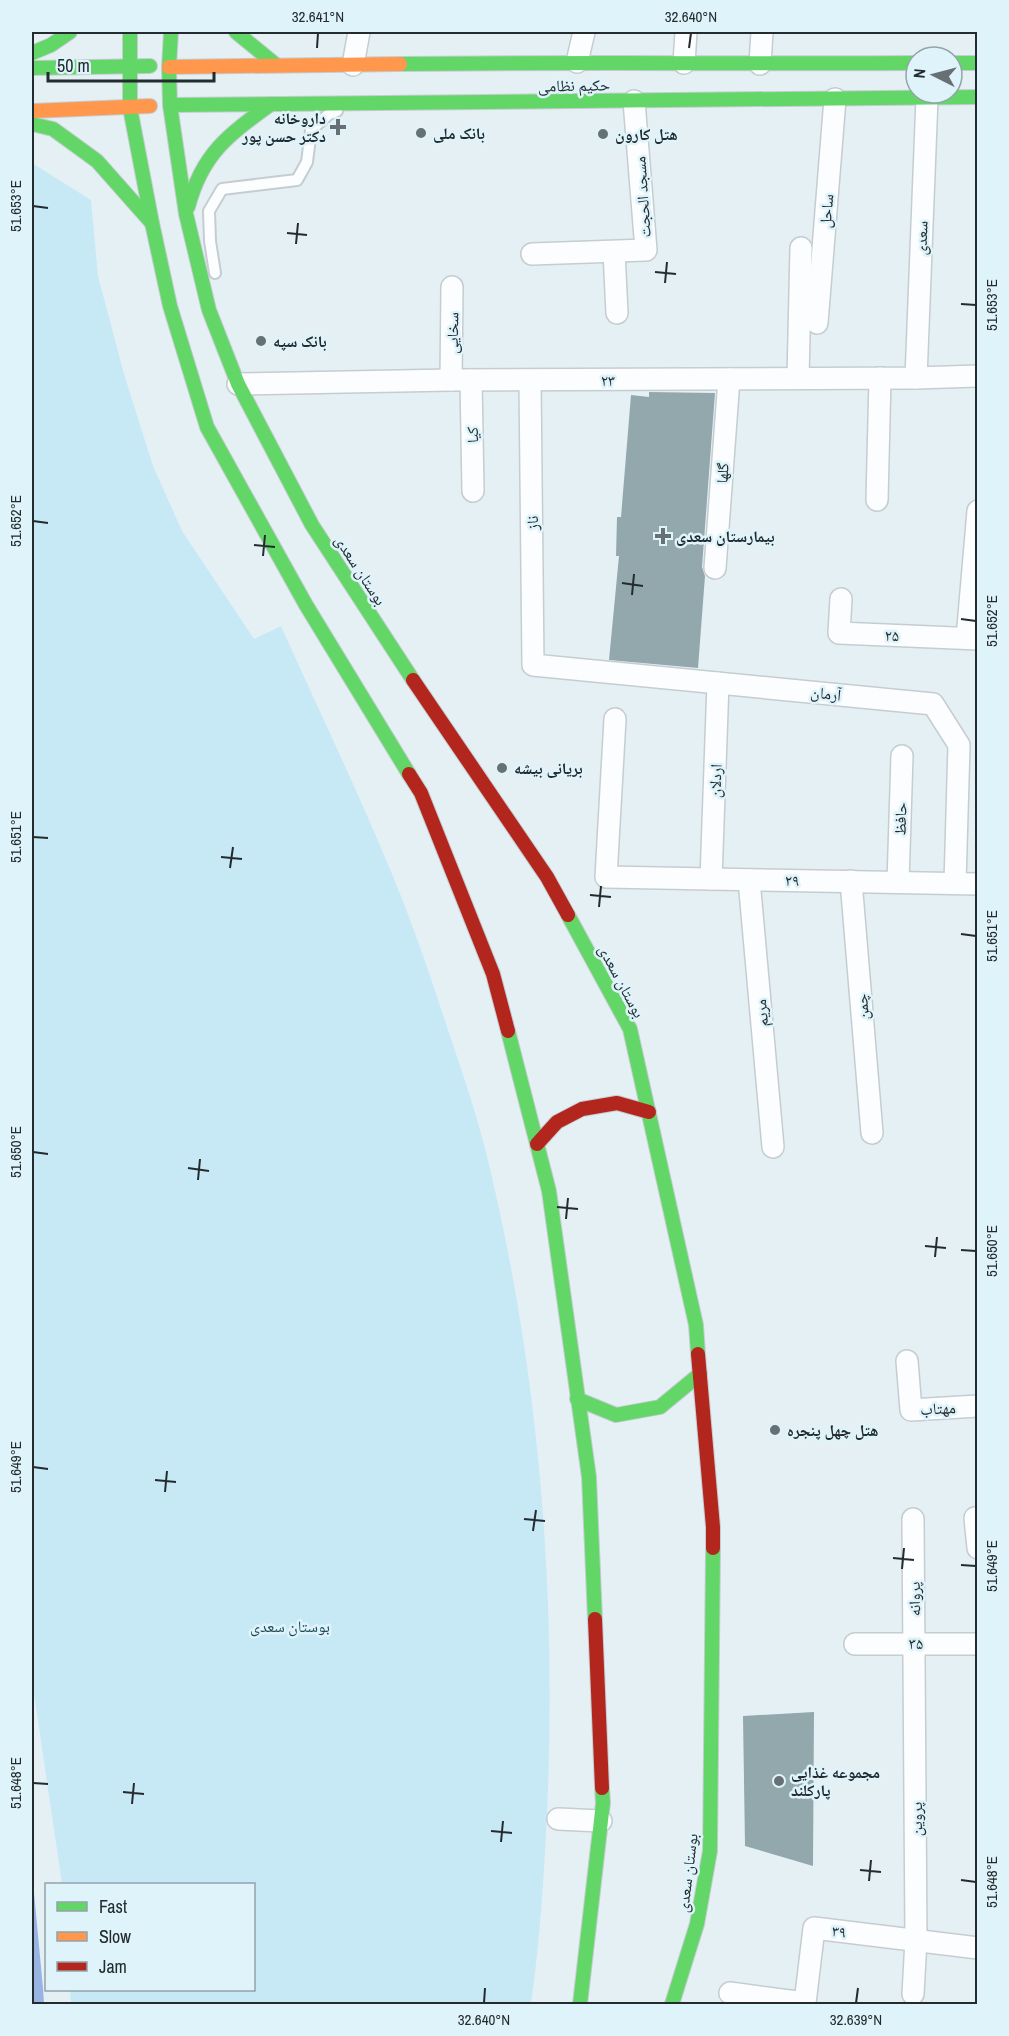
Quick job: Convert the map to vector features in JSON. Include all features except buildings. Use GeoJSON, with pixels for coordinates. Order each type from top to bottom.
{"type":"FeatureCollection","features":[{"type":"Feature","properties":{"kind":"main road"},"geometry":{"type":"LineString","coordinates":[[32,53],[51,45],[70,32]]}},
{"type":"Feature","properties":{"kind":"main road"},"geometry":{"type":"LineString","coordinates":[[130,32],[130,108],[152,223],[170,306],[207,427],[306,605],[420,793],[493,974],[549,1191],[589,1477],[603,1803],[580,2004]]}},
{"type":"Feature","properties":{"kind":"main road","name":"بوستان سعدی"},"geometry":{"type":"LineString","coordinates":[[171,32],[170,105],[186,214],[209,310],[235,374],[312,525],[432,710],[547,877],[630,1029],[696,1325],[713,1527],[710,1851],[697,1924],[672,2004]]}},
{"type":"Feature","properties":{"kind":"main road"},"geometry":{"type":"LineString","coordinates":[[236,32],[276,65]]}},
{"type":"Feature","properties":{"kind":"main road","name":"حکیم نظامی"},"geometry":{"type":"LineString","coordinates":[[32,68],[578,62],[904,63]]}},
{"type":"Feature","properties":{"kind":"main road","name":"حکیم نظامی"},"geometry":{"type":"LineString","coordinates":[[32,111],[170,105],[904,98]]}},
{"type":"Feature","properties":{"kind":"main road"},"geometry":{"type":"LineString","coordinates":[[186,214],[192,186],[207,157],[237,128],[271,104]]}},
{"type":"Feature","properties":{"kind":"main road"},"geometry":{"type":"LineString","coordinates":[[32,124],[53,129],[97,161],[152,223]]}},
{"type":"Feature","properties":{"kind":"main road"},"geometry":{"type":"LineString","coordinates":[[537,1144],[557,1122],[582,1109],[617,1103],[649,1112]]}},
{"type":"Feature","properties":{"kind":"main road"},"geometry":{"type":"LineString","coordinates":[[578,1399],[616,1415],[660,1407],[700,1374]]}},
{"type":"Feature","properties":{"kind":"street"},"geometry":{"type":"LineString","coordinates":[[353,65],[359,32]]}},
{"type":"Feature","properties":{"kind":"street"},"geometry":{"type":"LineString","coordinates":[[578,62],[584,32]]}},
{"type":"Feature","properties":{"kind":"street"},"geometry":{"type":"LineString","coordinates":[[684,63],[686,32]]}},
{"type":"Feature","properties":{"kind":"street"},"geometry":{"type":"LineString","coordinates":[[760,64],[762,32]]}},
{"type":"Feature","properties":{"kind":"street","name":"ساحل"},"geometry":{"type":"LineString","coordinates":[[817,323],[835,99]]}},
{"type":"Feature","properties":{"kind":"street","name":"مسجد الحجت"},"geometry":{"type":"LineString","coordinates":[[532,254],[646,250],[634,101]]}},
{"type":"Feature","properties":{"kind":"street","name":"سعدی"},"geometry":{"type":"LineString","coordinates":[[916,378],[927,105]]}},
{"type":"Feature","properties":{"kind":"street"},"geometry":{"type":"LineString","coordinates":[[798,378],[801,248]]}},
{"type":"Feature","properties":{"kind":"street"},"geometry":{"type":"LineString","coordinates":[[614,252],[617,313]]}},
{"type":"Feature","properties":{"kind":"street","name":"سخایی"},"geometry":{"type":"LineString","coordinates":[[453,286],[461,380]]}},
{"type":"Feature","properties":{"kind":"street","name":"۲۳"},"geometry":{"type":"LineString","coordinates":[[235,374],[530,381],[978,376]]}},
{"type":"Feature","properties":{"kind":"street"},"geometry":{"type":"LineString","coordinates":[[877,500],[880,378]]}},
{"type":"Feature","properties":{"kind":"street","name":"گلها"},"geometry":{"type":"LineString","coordinates":[[715,568],[729,379]]}},
{"type":"Feature","properties":{"kind":"street","name":"کیا"},"geometry":{"type":"LineString","coordinates":[[461,380],[473,491]]}},
{"type":"Feature","properties":{"kind":"street","name":"ناز"},"geometry":{"type":"LineString","coordinates":[[530,381],[533,665]]}},
{"type":"Feature","properties":{"kind":"street"},"geometry":{"type":"LineString","coordinates":[[972,638],[978,512]]}},
{"type":"Feature","properties":{"kind":"street","name":"۲۵"},"geometry":{"type":"LineString","coordinates":[[842,599],[839,633],[972,638]]}},
{"type":"Feature","properties":{"kind":"street","name":"آرمان"},"geometry":{"type":"LineString","coordinates":[[533,665],[933,704],[959,745],[955,883]]}},
{"type":"Feature","properties":{"kind":"street","name":"اردلان"},"geometry":{"type":"LineString","coordinates":[[711,879],[718,683]]}},
{"type":"Feature","properties":{"kind":"street","name":"۲۹"},"geometry":{"type":"LineString","coordinates":[[615,719],[606,877],[978,884]]}},
{"type":"Feature","properties":{"kind":"street","name":"حافظ"},"geometry":{"type":"LineString","coordinates":[[898,882],[903,756]]}},
{"type":"Feature","properties":{"kind":"street","name":"مریم"},"geometry":{"type":"LineString","coordinates":[[749,879],[773,1147]]}},
{"type":"Feature","properties":{"kind":"street","name":"چمن"},"geometry":{"type":"LineString","coordinates":[[851,881],[872,1133]]}},
{"type":"Feature","properties":{"kind":"street","name":"مهتاب"},"geometry":{"type":"LineString","coordinates":[[907,1362],[911,1410],[978,1406]]}},
{"type":"Feature","properties":{"kind":"street"},"geometry":{"type":"LineString","coordinates":[[975,1518],[978,1548]]}},
{"type":"Feature","properties":{"kind":"street","name":"پروانه"},"geometry":{"type":"LineString","coordinates":[[913,1519],[915,1643]]}},
{"type":"Feature","properties":{"kind":"street","name":"پروین"},"geometry":{"type":"LineString","coordinates":[[913,1994],[916,1940],[915,1643]]}},
{"type":"Feature","properties":{"kind":"street","name":"۳۵"},"geometry":{"type":"LineString","coordinates":[[855,1644],[978,1644]]}},
{"type":"Feature","properties":{"kind":"street"},"geometry":{"type":"LineString","coordinates":[[551,1816],[601,1821]]}},
{"type":"Feature","properties":{"kind":"street","name":"۳۹"},"geometry":{"type":"LineString","coordinates":[[730,1993],[805,2002],[814,1928],[978,1948]]}},
{"type":"Feature","properties":{"kind":"lane"},"geometry":{"type":"LineString","coordinates":[[218,286],[210,241],[209,212],[222,189],[297,180],[307,162],[311,129],[329,114],[358,104]]}},
{"type":"Feature","properties":{"kind":"lane"},"geometry":{"type":"LineString","coordinates":[[224,320],[235,374]]}},
{"type":"Feature","properties":{"kind":"green space","name":"بوستان سعدی"},"geometry":{"type":"Polygon","coordinates":[[[32,163],[91,200],[98,276],[124,374],[153,466],[182,531],[254,639],[281,626],[366,812],[400,894],[436,995],[482,1137],[504,1233],[519,1315],[531,1397],[546,1563],[549,1646],[547,1812],[537,1956],[531,2004],[71,2004],[70,1991],[255,1991],[255,1883],[62,1883],[32,1680],[32,163]]]}},
{"type":"Feature","properties":{"kind":"water"},"geometry":{"type":"Polygon","coordinates":[[[32,1872],[43,1988],[44,2004],[32,2004],[32,1872]]]}},
{"type":"Feature","properties":{"kind":"traffic: fast"},"geometry":{"type":"LineString","coordinates":[[32,53],[51,45],[70,32]]}},
{"type":"Feature","properties":{"kind":"traffic: fast"},"geometry":{"type":"LineString","coordinates":[[130,32],[130,108],[152,223],[170,306],[207,427],[306,605],[409,774]]}},
{"type":"Feature","properties":{"kind":"traffic: fast"},"geometry":{"type":"LineString","coordinates":[[171,32],[170,105],[186,214],[209,310],[238,384],[312,525],[413,680]]}},
{"type":"Feature","properties":{"kind":"traffic: fast"},"geometry":{"type":"LineString","coordinates":[[236,32],[276,65]]}},
{"type":"Feature","properties":{"kind":"traffic: fast"},"geometry":{"type":"LineString","coordinates":[[400,64],[904,63]]}},
{"type":"Feature","properties":{"kind":"traffic: fast"},"geometry":{"type":"LineString","coordinates":[[964,63],[978,63]]}},
{"type":"Feature","properties":{"kind":"traffic: fast"},"geometry":{"type":"LineString","coordinates":[[32,68],[150,66]]}},
{"type":"Feature","properties":{"kind":"traffic: fast"},"geometry":{"type":"LineString","coordinates":[[170,105],[978,97]]}},
{"type":"Feature","properties":{"kind":"traffic: fast"},"geometry":{"type":"LineString","coordinates":[[188,207],[209,159],[230,136],[271,104]]}},
{"type":"Feature","properties":{"kind":"traffic: fast"},"geometry":{"type":"LineString","coordinates":[[32,124],[53,129],[97,161],[151,222]]}},
{"type":"Feature","properties":{"kind":"traffic: fast"},"geometry":{"type":"LineString","coordinates":[[568,915],[630,1029],[696,1325],[698,1354]]}},
{"type":"Feature","properties":{"kind":"traffic: fast"},"geometry":{"type":"LineString","coordinates":[[508,1031],[549,1191],[589,1477],[595,1619]]}},
{"type":"Feature","properties":{"kind":"traffic: fast"},"geometry":{"type":"LineString","coordinates":[[577,1399],[616,1415],[660,1407],[700,1374]]}},
{"type":"Feature","properties":{"kind":"traffic: fast"},"geometry":{"type":"LineString","coordinates":[[672,2004],[697,1924],[710,1851],[713,1548]]}},
{"type":"Feature","properties":{"kind":"traffic: fast"},"geometry":{"type":"LineString","coordinates":[[580,2004],[603,1803],[602,1788]]}},
{"type":"Feature","properties":{"kind":"traffic: slow"},"geometry":{"type":"LineString","coordinates":[[169,67],[400,64]]}},
{"type":"Feature","properties":{"kind":"traffic: slow"},"geometry":{"type":"LineString","coordinates":[[32,111],[150,106]]}},
{"type":"Feature","properties":{"kind":"traffic: jam"},"geometry":{"type":"LineString","coordinates":[[413,680],[547,877],[568,915]]}},
{"type":"Feature","properties":{"kind":"traffic: jam"},"geometry":{"type":"LineString","coordinates":[[409,774],[421,793],[493,974],[508,1031]]}},
{"type":"Feature","properties":{"kind":"traffic: jam"},"geometry":{"type":"LineString","coordinates":[[537,1144],[557,1122],[582,1109],[617,1103],[649,1112]]}},
{"type":"Feature","properties":{"kind":"traffic: jam"},"geometry":{"type":"LineString","coordinates":[[698,1354],[713,1548]]}},
{"type":"Feature","properties":{"kind":"traffic: jam"},"geometry":{"type":"LineString","coordinates":[[595,1619],[602,1788]]}},
{"type":"Feature","properties":{"kind":"place","name":"داروخانه دکتر حسن پور"},"geometry":{"type":"Point","coordinates":[338,127]}},
{"type":"Feature","properties":{"kind":"place","name":"بانک ملی"},"geometry":{"type":"Point","coordinates":[421,133]}},
{"type":"Feature","properties":{"kind":"place","name":"هتل کارون"},"geometry":{"type":"Point","coordinates":[603,134]}},
{"type":"Feature","properties":{"kind":"place","name":"بانک سپه"},"geometry":{"type":"Point","coordinates":[261,341]}},
{"type":"Feature","properties":{"kind":"place","name":"بیمارستان سعدی"},"geometry":{"type":"Point","coordinates":[663,536]}},
{"type":"Feature","properties":{"kind":"place","name":"بریانی بیشه"},"geometry":{"type":"Point","coordinates":[502,768]}},
{"type":"Feature","properties":{"kind":"place","name":"هتل چهل پنجره"},"geometry":{"type":"Point","coordinates":[775,1430]}},
{"type":"Feature","properties":{"kind":"place","name":"مجموعه غذایی پارکلند"},"geometry":{"type":"Point","coordinates":[779,1781]}}]}
